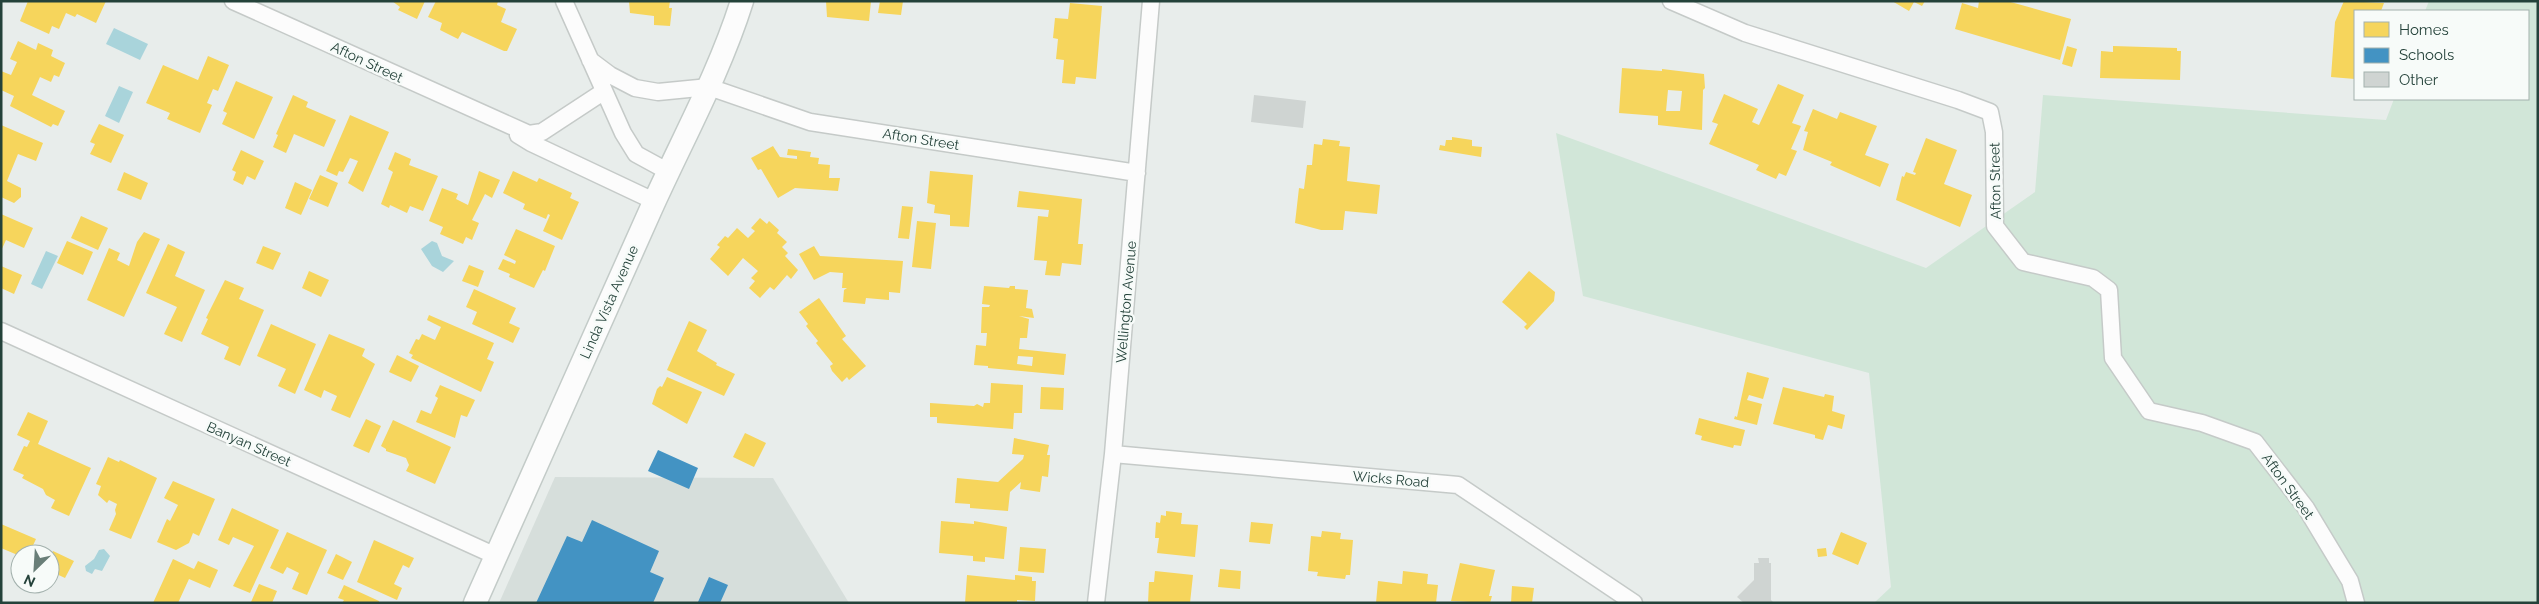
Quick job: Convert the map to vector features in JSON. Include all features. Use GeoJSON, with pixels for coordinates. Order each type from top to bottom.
{"type":"FeatureCollection","features":[{"type":"Feature","properties":{"kind":"main road","name":"Linda Vista Avenue"},"geometry":{"type":"LineString","coordinates":[[475,603],[654,201],[709,87],[732,33],[742,1]]}},
{"type":"Feature","properties":{"kind":"street","name":"Afton Street"},"geometry":{"type":"LineString","coordinates":[[233,1],[500,123],[529,134],[542,132],[603,92]]}},
{"type":"Feature","properties":{"kind":"street"},"geometry":{"type":"LineString","coordinates":[[564,1],[603,92],[636,154],[669,172]]}},
{"type":"Feature","properties":{"kind":"street","name":"Wellington Avenue"},"geometry":{"type":"LineString","coordinates":[[1096,603],[1114,454],[1151,1]]}},
{"type":"Feature","properties":{"kind":"street","name":"Afton Street"},"geometry":{"type":"LineString","coordinates":[[1671,1],[1745,33],[1990,112],[1994,132],[1995,226],[2023,262],[2093,278],[2109,290],[2113,358],[2149,410],[2202,423],[2255,442],[2306,508],[2350,581],[2356,603]]}},
{"type":"Feature","properties":{"kind":"street"},"geometry":{"type":"LineString","coordinates":[[590,60],[610,75],[635,88],[658,92],[709,87]]}},
{"type":"Feature","properties":{"kind":"street","name":"Afton Street"},"geometry":{"type":"LineString","coordinates":[[709,87],[810,122],[1137,173]]}},
{"type":"Feature","properties":{"kind":"street","name":"Afton Street"},"geometry":{"type":"LineString","coordinates":[[500,123],[531,143],[654,201]]}},
{"type":"Feature","properties":{"kind":"street","name":"Banyan Street"},"geometry":{"type":"LineString","coordinates":[[1,331],[496,556]]}},
{"type":"Feature","properties":{"kind":"street","name":"Wicks Road"},"geometry":{"type":"LineString","coordinates":[[1114,454],[1458,484],[1634,603]]}},
{"type":"Feature","properties":{"kind":"shaded area"},"geometry":{"type":"Polygon","coordinates":[[[555,477],[773,478],[849,603],[499,603],[555,477]]]}},
{"type":"Feature","properties":{"kind":"green space"},"geometry":{"type":"Polygon","coordinates":[[[2429,1],[2538,1],[2538,603],[1874,603],[1891,587],[1869,373],[1583,296],[1556,133],[1926,268],[2035,192],[2043,95],[2386,120],[2394,100],[2529,100],[2529,10],[2425,10],[2429,1]]]}},
{"type":"Feature","properties":{"kind":"water"},"geometry":{"type":"Polygon","coordinates":[[[114,28],[148,44],[140,60],[106,44],[114,28]]]}},
{"type":"Feature","properties":{"kind":"water"},"geometry":{"type":"Polygon","coordinates":[[[119,86],[133,92],[119,123],[105,116],[119,86]]]}},
{"type":"Feature","properties":{"kind":"water"},"geometry":{"type":"Polygon","coordinates":[[[432,241],[437,243],[442,256],[454,261],[443,272],[432,266],[421,249],[432,241]]]}},
{"type":"Feature","properties":{"kind":"water"},"geometry":{"type":"Polygon","coordinates":[[[46,251],[58,256],[42,289],[31,284],[46,251]]]}},
{"type":"Feature","properties":{"kind":"water"},"geometry":{"type":"Polygon","coordinates":[[[104,549],[110,556],[102,571],[95,569],[92,574],[86,571],[85,566],[94,559],[99,550],[104,549]]]}},
{"type":"Feature","properties":{"kind":"building: Homes"},"geometry":{"type":"Polygon","coordinates":[[[28,1],[106,1],[96,23],[77,14],[75,17],[66,13],[59,29],[52,26],[49,34],[20,21],[28,1]]]}},
{"type":"Feature","properties":{"kind":"building: Homes"},"geometry":{"type":"Polygon","coordinates":[[[392,1],[425,1],[417,19],[398,10],[400,7],[392,1]]]}},
{"type":"Feature","properties":{"kind":"building: Homes"},"geometry":{"type":"Polygon","coordinates":[[[436,1],[498,1],[497,5],[506,9],[501,22],[517,29],[507,51],[462,32],[458,39],[440,30],[442,23],[428,17],[436,1]]]}},
{"type":"Feature","properties":{"kind":"building: Homes"},"geometry":{"type":"Polygon","coordinates":[[[629,1],[670,1],[669,8],[672,8],[670,26],[654,25],[654,16],[630,13],[629,1]]]}},
{"type":"Feature","properties":{"kind":"building: Homes"},"geometry":{"type":"Polygon","coordinates":[[[826,1],[871,1],[869,21],[827,17],[826,1]]]}},
{"type":"Feature","properties":{"kind":"building: Homes"},"geometry":{"type":"Polygon","coordinates":[[[880,1],[903,1],[901,15],[878,13],[880,1]]]}},
{"type":"Feature","properties":{"kind":"building: Homes"},"geometry":{"type":"Polygon","coordinates":[[[1892,1],[1925,1],[1922,6],[1914,2],[1909,11],[1892,1]]]}},
{"type":"Feature","properties":{"kind":"building: Homes"},"geometry":{"type":"Polygon","coordinates":[[[1979,1],[2007,1],[2071,19],[2060,60],[1955,29],[1962,3],[1978,8],[1979,1]]]}},
{"type":"Feature","properties":{"kind":"building: Homes"},"geometry":{"type":"Polygon","coordinates":[[[2344,1],[2384,3],[2381,10],[2354,10],[2354,79],[2331,77],[2335,22],[2344,1]]]}},
{"type":"Feature","properties":{"kind":"building: Homes"},"geometry":{"type":"Polygon","coordinates":[[[1070,3],[1102,6],[1096,79],[1076,77],[1075,84],[1062,83],[1064,60],[1056,59],[1058,39],[1053,38],[1055,18],[1068,19],[1070,3]]]}},
{"type":"Feature","properties":{"kind":"building: Homes"},"geometry":{"type":"Polygon","coordinates":[[[18,41],[36,50],[38,43],[53,50],[51,56],[65,63],[59,77],[54,75],[51,82],[40,77],[32,95],[65,111],[58,126],[53,124],[51,127],[10,106],[14,96],[1,90],[1,71],[11,75],[17,62],[10,59],[18,41]]]}},
{"type":"Feature","properties":{"kind":"building: Homes"},"geometry":{"type":"Polygon","coordinates":[[[2067,46],[2077,49],[2072,67],[2062,64],[2067,46]]]}},
{"type":"Feature","properties":{"kind":"building: Homes"},"geometry":{"type":"Polygon","coordinates":[[[2113,46],[2177,48],[2177,51],[2181,51],[2180,80],[2100,78],[2101,51],[2113,52],[2113,46]]]}},
{"type":"Feature","properties":{"kind":"building: Homes"},"geometry":{"type":"Polygon","coordinates":[[[208,56],[229,65],[218,91],[213,89],[207,103],[212,105],[200,133],[167,119],[170,113],[146,103],[163,65],[198,80],[208,56]]]}},
{"type":"Feature","properties":{"kind":"building: Homes"},"geometry":{"type":"Polygon","coordinates":[[[1622,68],[1662,71],[1662,69],[1704,74],[1702,130],[1658,125],[1658,116],[1619,113],[1622,68]],[[1668,90],[1666,111],[1680,111],[1682,91],[1668,90]]]}},
{"type":"Feature","properties":{"kind":"building: Homes"},"geometry":{"type":"Polygon","coordinates":[[[236,81],[273,97],[254,139],[222,124],[227,113],[223,111],[236,81]]]}},
{"type":"Feature","properties":{"kind":"building: Homes"},"geometry":{"type":"Polygon","coordinates":[[[1778,84],[1804,95],[1792,123],[1801,126],[1791,149],[1797,151],[1786,176],[1779,173],[1776,179],[1756,170],[1759,165],[1709,144],[1718,124],[1712,122],[1724,94],[1758,109],[1752,122],[1759,125],[1778,84]]]}},
{"type":"Feature","properties":{"kind":"building: Homes"},"geometry":{"type":"Polygon","coordinates":[[[293,95],[308,102],[306,107],[336,120],[324,147],[294,134],[286,153],[273,147],[278,135],[276,134],[293,95]]]}},
{"type":"Feature","properties":{"kind":"building: Homes"},"geometry":{"type":"Polygon","coordinates":[[[1813,109],[1837,119],[1840,112],[1877,126],[1865,155],[1889,164],[1880,187],[1830,165],[1832,162],[1803,150],[1808,132],[1804,131],[1813,109]]]}},
{"type":"Feature","properties":{"kind":"building: Homes"},"geometry":{"type":"Polygon","coordinates":[[[350,115],[389,132],[363,192],[348,183],[358,161],[350,158],[343,172],[339,171],[337,176],[326,171],[350,115]]]}},
{"type":"Feature","properties":{"kind":"building: Homes"},"geometry":{"type":"Polygon","coordinates":[[[99,124],[124,135],[111,163],[90,154],[95,144],[90,142],[99,124]]]}},
{"type":"Feature","properties":{"kind":"building: Homes"},"geometry":{"type":"Polygon","coordinates":[[[1,125],[43,143],[36,161],[18,154],[7,181],[21,188],[21,197],[14,203],[1,197],[1,125]]]}},
{"type":"Feature","properties":{"kind":"building: Homes"},"geometry":{"type":"Polygon","coordinates":[[[1452,137],[1472,140],[1472,146],[1482,147],[1481,157],[1439,150],[1440,145],[1445,146],[1446,140],[1452,140],[1452,137]]]}},
{"type":"Feature","properties":{"kind":"building: Homes"},"geometry":{"type":"Polygon","coordinates":[[[1926,138],[1957,150],[1944,184],[1972,195],[1960,227],[1896,200],[1902,176],[1904,177],[1906,172],[1915,175],[1916,173],[1913,172],[1926,138]]]}},
{"type":"Feature","properties":{"kind":"building: Homes"},"geometry":{"type":"Polygon","coordinates":[[[1323,139],[1340,141],[1339,146],[1350,147],[1347,181],[1380,185],[1377,214],[1345,211],[1343,230],[1321,230],[1295,223],[1299,188],[1304,189],[1307,165],[1312,165],[1314,144],[1322,145],[1323,139]]]}},
{"type":"Feature","properties":{"kind":"building: Homes"},"geometry":{"type":"Polygon","coordinates":[[[773,146],[780,157],[797,159],[797,156],[787,155],[788,149],[811,152],[810,157],[819,158],[818,164],[830,165],[829,178],[840,178],[838,191],[795,188],[778,198],[761,169],[758,170],[751,158],[773,146]]]}},
{"type":"Feature","properties":{"kind":"building: Homes"},"geometry":{"type":"Polygon","coordinates":[[[241,150],[264,161],[255,180],[247,176],[243,185],[233,180],[236,172],[232,170],[241,150]]]}},
{"type":"Feature","properties":{"kind":"building: Homes"},"geometry":{"type":"Polygon","coordinates":[[[395,152],[411,159],[409,165],[438,176],[423,211],[410,206],[407,213],[390,205],[389,208],[381,204],[393,172],[388,169],[395,152]]]}},
{"type":"Feature","properties":{"kind":"building: Homes"},"geometry":{"type":"Polygon","coordinates":[[[479,171],[500,180],[492,198],[485,194],[472,220],[479,223],[472,240],[466,237],[463,244],[440,234],[443,227],[429,221],[442,188],[458,194],[456,199],[468,205],[479,171]]]}},
{"type":"Feature","properties":{"kind":"building: Homes"},"geometry":{"type":"Polygon","coordinates":[[[513,171],[537,182],[539,178],[572,193],[570,198],[579,202],[562,240],[543,231],[550,215],[548,214],[546,219],[523,209],[525,204],[503,193],[513,171]]]}},
{"type":"Feature","properties":{"kind":"building: Homes"},"geometry":{"type":"Polygon","coordinates":[[[930,171],[973,175],[969,227],[950,226],[950,215],[934,213],[935,205],[927,203],[930,171]]]}},
{"type":"Feature","properties":{"kind":"building: Homes"},"geometry":{"type":"Polygon","coordinates":[[[124,172],[148,183],[141,200],[117,190],[124,172]]]}},
{"type":"Feature","properties":{"kind":"building: Homes"},"geometry":{"type":"Polygon","coordinates":[[[320,175],[338,183],[328,207],[309,199],[320,175]]]}},
{"type":"Feature","properties":{"kind":"building: Homes"},"geometry":{"type":"Polygon","coordinates":[[[295,182],[312,190],[301,215],[285,208],[295,182]]]}},
{"type":"Feature","properties":{"kind":"building: Homes"},"geometry":{"type":"Polygon","coordinates":[[[1019,191],[1082,199],[1078,244],[1083,244],[1081,265],[1062,263],[1060,276],[1045,275],[1047,261],[1034,260],[1038,216],[1048,217],[1049,210],[1017,207],[1019,191]]]}},
{"type":"Feature","properties":{"kind":"building: Homes"},"geometry":{"type":"Polygon","coordinates":[[[902,206],[913,207],[909,239],[898,238],[902,206]]]}},
{"type":"Feature","properties":{"kind":"building: Homes"},"geometry":{"type":"Polygon","coordinates":[[[1,214],[33,228],[24,248],[6,240],[1,251],[1,214]]]}},
{"type":"Feature","properties":{"kind":"building: Homes"},"geometry":{"type":"Polygon","coordinates":[[[81,216],[108,228],[98,250],[71,238],[81,216]]]}},
{"type":"Feature","properties":{"kind":"building: Homes"},"geometry":{"type":"Polygon","coordinates":[[[760,218],[767,224],[769,221],[779,230],[777,233],[787,242],[782,247],[788,253],[785,256],[798,270],[791,279],[787,275],[774,290],[770,287],[760,298],[749,288],[755,281],[751,278],[758,271],[743,258],[728,276],[710,259],[720,247],[717,245],[725,236],[728,238],[737,228],[748,238],[755,231],[751,228],[760,218]]]}},
{"type":"Feature","properties":{"kind":"building: Homes"},"geometry":{"type":"Polygon","coordinates":[[[917,221],[936,223],[931,269],[912,267],[917,221]]]}},
{"type":"Feature","properties":{"kind":"building: Homes"},"geometry":{"type":"Polygon","coordinates":[[[516,229],[555,246],[545,271],[543,270],[534,288],[509,277],[510,274],[498,269],[503,259],[515,264],[516,261],[504,255],[516,229]]]}},
{"type":"Feature","properties":{"kind":"building: Homes"},"geometry":{"type":"Polygon","coordinates":[[[144,232],[160,239],[124,317],[87,300],[109,248],[120,253],[117,260],[129,266],[137,242],[144,232]]]}},
{"type":"Feature","properties":{"kind":"building: Homes"},"geometry":{"type":"Polygon","coordinates":[[[67,241],[93,252],[83,275],[57,263],[67,241]]]}},
{"type":"Feature","properties":{"kind":"building: Homes"},"geometry":{"type":"Polygon","coordinates":[[[168,244],[185,252],[175,276],[205,290],[182,342],[164,334],[177,307],[146,293],[168,244]]]}},
{"type":"Feature","properties":{"kind":"building: Homes"},"geometry":{"type":"Polygon","coordinates":[[[263,246],[281,253],[273,270],[256,263],[263,246]]]}},
{"type":"Feature","properties":{"kind":"building: Homes"},"geometry":{"type":"Polygon","coordinates":[[[814,246],[820,256],[903,261],[900,293],[889,292],[889,300],[866,298],[865,304],[843,302],[844,290],[847,288],[842,288],[843,273],[830,272],[814,280],[799,254],[814,246]]]}},
{"type":"Feature","properties":{"kind":"building: Homes"},"geometry":{"type":"Polygon","coordinates":[[[469,265],[484,271],[478,287],[462,281],[469,265]]]}},
{"type":"Feature","properties":{"kind":"building: Homes"},"geometry":{"type":"Polygon","coordinates":[[[1,266],[22,275],[14,294],[1,288],[1,266]]]}},
{"type":"Feature","properties":{"kind":"building: Homes"},"geometry":{"type":"Polygon","coordinates":[[[309,271],[329,280],[321,297],[302,288],[309,271]]]}},
{"type":"Feature","properties":{"kind":"building: Homes"},"geometry":{"type":"Polygon","coordinates":[[[1529,271],[1555,292],[1554,301],[1527,330],[1524,327],[1527,324],[1502,302],[1529,271]]]}},
{"type":"Feature","properties":{"kind":"building: Homes"},"geometry":{"type":"Polygon","coordinates":[[[225,280],[244,288],[239,299],[264,310],[240,366],[224,359],[229,347],[201,334],[208,319],[206,318],[225,280]]]}},
{"type":"Feature","properties":{"kind":"building: Homes"},"geometry":{"type":"Polygon","coordinates":[[[984,286],[1009,288],[1010,286],[1015,286],[1015,289],[1028,290],[1026,308],[1032,309],[1034,318],[1019,316],[1029,319],[1027,338],[1020,338],[1019,349],[1066,354],[1064,375],[974,365],[976,345],[986,346],[987,333],[981,333],[982,307],[989,307],[990,305],[982,304],[984,286]],[[1018,356],[1017,364],[1032,366],[1033,357],[1018,356]]]}},
{"type":"Feature","properties":{"kind":"building: Homes"},"geometry":{"type":"Polygon","coordinates":[[[474,289],[516,308],[509,323],[520,328],[513,343],[472,324],[477,312],[466,307],[474,289]]]}},
{"type":"Feature","properties":{"kind":"building: Homes"},"geometry":{"type":"Polygon","coordinates":[[[819,298],[846,336],[842,339],[866,366],[849,380],[847,377],[842,382],[832,371],[830,366],[833,364],[816,343],[818,341],[806,326],[808,324],[799,312],[819,298]]]}},
{"type":"Feature","properties":{"kind":"building: Homes"},"geometry":{"type":"Polygon","coordinates":[[[429,315],[494,343],[487,359],[494,362],[481,392],[411,358],[413,355],[409,353],[416,339],[419,340],[422,334],[435,340],[441,327],[427,320],[429,315]]]}},
{"type":"Feature","properties":{"kind":"building: Homes"},"geometry":{"type":"Polygon","coordinates":[[[689,321],[707,330],[697,351],[717,363],[716,365],[735,374],[724,396],[667,370],[689,321]]]}},
{"type":"Feature","properties":{"kind":"building: Homes"},"geometry":{"type":"Polygon","coordinates":[[[271,324],[316,344],[295,394],[278,386],[286,369],[257,356],[271,324]]]}},
{"type":"Feature","properties":{"kind":"building: Homes"},"geometry":{"type":"Polygon","coordinates":[[[329,334],[365,349],[362,356],[375,364],[350,418],[331,410],[337,396],[324,390],[321,398],[304,390],[329,334]]]}},
{"type":"Feature","properties":{"kind":"building: Homes"},"geometry":{"type":"Polygon","coordinates":[[[397,355],[419,366],[411,382],[389,372],[397,355]]]}},
{"type":"Feature","properties":{"kind":"building: Homes"},"geometry":{"type":"Polygon","coordinates":[[[1747,372],[1769,378],[1763,399],[1749,395],[1747,400],[1762,404],[1757,425],[1734,419],[1735,416],[1737,417],[1747,372]]]}},
{"type":"Feature","properties":{"kind":"building: Homes"},"geometry":{"type":"Polygon","coordinates":[[[667,377],[702,392],[687,424],[652,404],[657,389],[660,386],[662,387],[667,377]]]}},
{"type":"Feature","properties":{"kind":"building: Homes"},"geometry":{"type":"Polygon","coordinates":[[[991,383],[1023,385],[1022,413],[1014,413],[1013,429],[937,423],[937,417],[930,417],[930,403],[974,406],[977,404],[983,407],[984,403],[990,403],[991,383]]]}},
{"type":"Feature","properties":{"kind":"building: Homes"},"geometry":{"type":"Polygon","coordinates":[[[440,385],[475,400],[467,417],[461,415],[455,438],[416,422],[421,410],[431,414],[438,398],[435,396],[440,385]]]}},
{"type":"Feature","properties":{"kind":"building: Homes"},"geometry":{"type":"Polygon","coordinates":[[[1041,387],[1064,388],[1063,410],[1040,409],[1041,387]]]}},
{"type":"Feature","properties":{"kind":"building: Homes"},"geometry":{"type":"Polygon","coordinates":[[[1783,387],[1824,397],[1825,394],[1834,396],[1832,411],[1845,415],[1842,429],[1828,425],[1823,440],[1815,438],[1815,435],[1773,424],[1783,387]]]}},
{"type":"Feature","properties":{"kind":"building: Homes"},"geometry":{"type":"Polygon","coordinates":[[[28,412],[48,421],[38,444],[91,468],[69,516],[51,508],[55,500],[46,495],[43,489],[22,478],[24,475],[13,470],[24,446],[27,447],[30,441],[17,435],[28,412]]]}},
{"type":"Feature","properties":{"kind":"building: Homes"},"geometry":{"type":"Polygon","coordinates":[[[1699,418],[1745,430],[1741,446],[1734,445],[1733,448],[1701,440],[1702,436],[1695,434],[1699,418]]]}},
{"type":"Feature","properties":{"kind":"building: Homes"},"geometry":{"type":"Polygon","coordinates":[[[366,419],[381,426],[369,453],[353,446],[366,419]]]}},
{"type":"Feature","properties":{"kind":"building: Homes"},"geometry":{"type":"Polygon","coordinates":[[[393,420],[451,447],[435,484],[406,471],[409,465],[406,458],[386,451],[381,446],[393,420]]]}},
{"type":"Feature","properties":{"kind":"building: Homes"},"geometry":{"type":"Polygon","coordinates":[[[745,433],[766,443],[754,467],[733,457],[745,433]]]}},
{"type":"Feature","properties":{"kind":"building: Homes"},"geometry":{"type":"Polygon","coordinates":[[[1014,438],[1049,445],[1047,455],[1050,455],[1048,477],[1042,476],[1040,492],[1020,489],[1021,482],[1010,492],[1008,511],[970,508],[970,504],[955,503],[957,478],[998,482],[1023,459],[1024,455],[1012,454],[1014,438]]]}},
{"type":"Feature","properties":{"kind":"building: Homes"},"geometry":{"type":"Polygon","coordinates":[[[108,457],[119,462],[120,460],[157,478],[131,539],[109,530],[116,514],[117,504],[109,500],[107,503],[98,495],[101,486],[96,484],[108,457]]]}},
{"type":"Feature","properties":{"kind":"building: Homes"},"geometry":{"type":"Polygon","coordinates":[[[173,481],[215,499],[199,536],[193,533],[189,543],[176,550],[157,542],[167,519],[170,521],[178,505],[164,498],[173,481]]]}},
{"type":"Feature","properties":{"kind":"building: Homes"},"geometry":{"type":"Polygon","coordinates":[[[232,508],[279,530],[250,593],[233,586],[254,546],[233,537],[229,545],[218,540],[232,508]]]}},
{"type":"Feature","properties":{"kind":"building: Homes"},"geometry":{"type":"Polygon","coordinates":[[[1166,511],[1182,513],[1181,524],[1198,525],[1195,557],[1157,553],[1159,538],[1155,538],[1156,522],[1160,523],[1161,515],[1166,516],[1166,511]]]}},
{"type":"Feature","properties":{"kind":"building: Homes"},"geometry":{"type":"Polygon","coordinates":[[[941,521],[974,524],[974,521],[1007,527],[1004,559],[985,557],[985,562],[973,561],[973,556],[939,553],[941,521]]]}},
{"type":"Feature","properties":{"kind":"building: Homes"},"geometry":{"type":"Polygon","coordinates":[[[1251,522],[1273,524],[1270,544],[1249,542],[1251,522]]]}},
{"type":"Feature","properties":{"kind":"building: Homes"},"geometry":{"type":"Polygon","coordinates":[[[1,524],[36,539],[34,544],[10,544],[10,552],[1,548],[1,524]]]}},
{"type":"Feature","properties":{"kind":"building: Homes"},"geometry":{"type":"Polygon","coordinates":[[[1322,531],[1341,533],[1340,539],[1353,540],[1350,575],[1346,575],[1345,579],[1317,576],[1318,572],[1308,571],[1311,536],[1321,537],[1322,531]]]}},
{"type":"Feature","properties":{"kind":"building: Homes"},"geometry":{"type":"Polygon","coordinates":[[[287,532],[327,550],[307,595],[292,589],[299,573],[287,567],[283,574],[270,568],[287,532]]]}},
{"type":"Feature","properties":{"kind":"building: Homes"},"geometry":{"type":"Polygon","coordinates":[[[1841,532],[1867,543],[1858,565],[1832,554],[1841,532]]]}},
{"type":"Feature","properties":{"kind":"building: Homes"},"geometry":{"type":"Polygon","coordinates":[[[374,540],[414,558],[409,568],[403,565],[394,584],[402,588],[397,600],[357,582],[374,540]]]}},
{"type":"Feature","properties":{"kind":"building: Homes"},"geometry":{"type":"Polygon","coordinates":[[[1020,547],[1046,549],[1044,573],[1018,571],[1020,547]]]}},
{"type":"Feature","properties":{"kind":"building: Homes"},"geometry":{"type":"Polygon","coordinates":[[[1826,548],[1827,556],[1818,557],[1817,549],[1826,548]]]}},
{"type":"Feature","properties":{"kind":"building: Homes"},"geometry":{"type":"Polygon","coordinates":[[[60,554],[74,561],[65,578],[60,576],[60,554]]]}},
{"type":"Feature","properties":{"kind":"building: Homes"},"geometry":{"type":"Polygon","coordinates":[[[336,554],[352,562],[343,580],[327,573],[336,554]]]}},
{"type":"Feature","properties":{"kind":"building: Homes"},"geometry":{"type":"Polygon","coordinates":[[[173,559],[194,569],[198,561],[218,570],[210,588],[189,579],[178,603],[153,603],[173,559]]]}},
{"type":"Feature","properties":{"kind":"building: Homes"},"geometry":{"type":"Polygon","coordinates":[[[1460,563],[1495,570],[1489,596],[1492,596],[1490,603],[1451,601],[1460,563]]]}},
{"type":"Feature","properties":{"kind":"building: Homes"},"geometry":{"type":"Polygon","coordinates":[[[1220,569],[1241,571],[1240,589],[1218,587],[1220,569]]]}},
{"type":"Feature","properties":{"kind":"building: Homes"},"geometry":{"type":"Polygon","coordinates":[[[1155,571],[1193,575],[1190,603],[1148,603],[1149,582],[1154,582],[1155,571]]]}},
{"type":"Feature","properties":{"kind":"building: Homes"},"geometry":{"type":"Polygon","coordinates":[[[1403,571],[1428,574],[1427,584],[1438,585],[1436,603],[1376,603],[1378,581],[1402,584],[1403,571]]]}},
{"type":"Feature","properties":{"kind":"building: Homes"},"geometry":{"type":"Polygon","coordinates":[[[967,575],[1015,580],[1015,575],[1032,577],[1032,581],[1036,581],[1035,601],[1017,600],[1017,603],[965,603],[967,575]]]}},
{"type":"Feature","properties":{"kind":"building: Homes"},"geometry":{"type":"Polygon","coordinates":[[[259,584],[277,591],[272,603],[251,602],[259,584]]]}},
{"type":"Feature","properties":{"kind":"building: Homes"},"geometry":{"type":"Polygon","coordinates":[[[344,585],[379,601],[379,603],[342,603],[344,600],[338,598],[344,585]]]}},
{"type":"Feature","properties":{"kind":"building: Homes"},"geometry":{"type":"Polygon","coordinates":[[[1512,586],[1534,588],[1532,603],[1511,603],[1512,586]]]}},
{"type":"Feature","properties":{"kind":"building: Schools"},"geometry":{"type":"Polygon","coordinates":[[[658,450],[698,468],[689,489],[648,471],[658,450]]]}},
{"type":"Feature","properties":{"kind":"building: Schools"},"geometry":{"type":"Polygon","coordinates":[[[592,520],[659,551],[650,572],[664,578],[653,603],[536,603],[567,536],[582,542],[592,520]]]}},
{"type":"Feature","properties":{"kind":"building: Schools"},"geometry":{"type":"Polygon","coordinates":[[[709,577],[728,585],[720,603],[698,602],[709,577]]]}},
{"type":"Feature","properties":{"kind":"building: Other"},"geometry":{"type":"Polygon","coordinates":[[[1254,95],[1306,101],[1303,128],[1251,122],[1254,95]]]}},
{"type":"Feature","properties":{"kind":"building: Other"},"geometry":{"type":"Polygon","coordinates":[[[1758,558],[1769,558],[1769,563],[1771,563],[1771,600],[1774,603],[1744,603],[1737,597],[1754,580],[1754,563],[1759,563],[1758,558]]]}}]}
